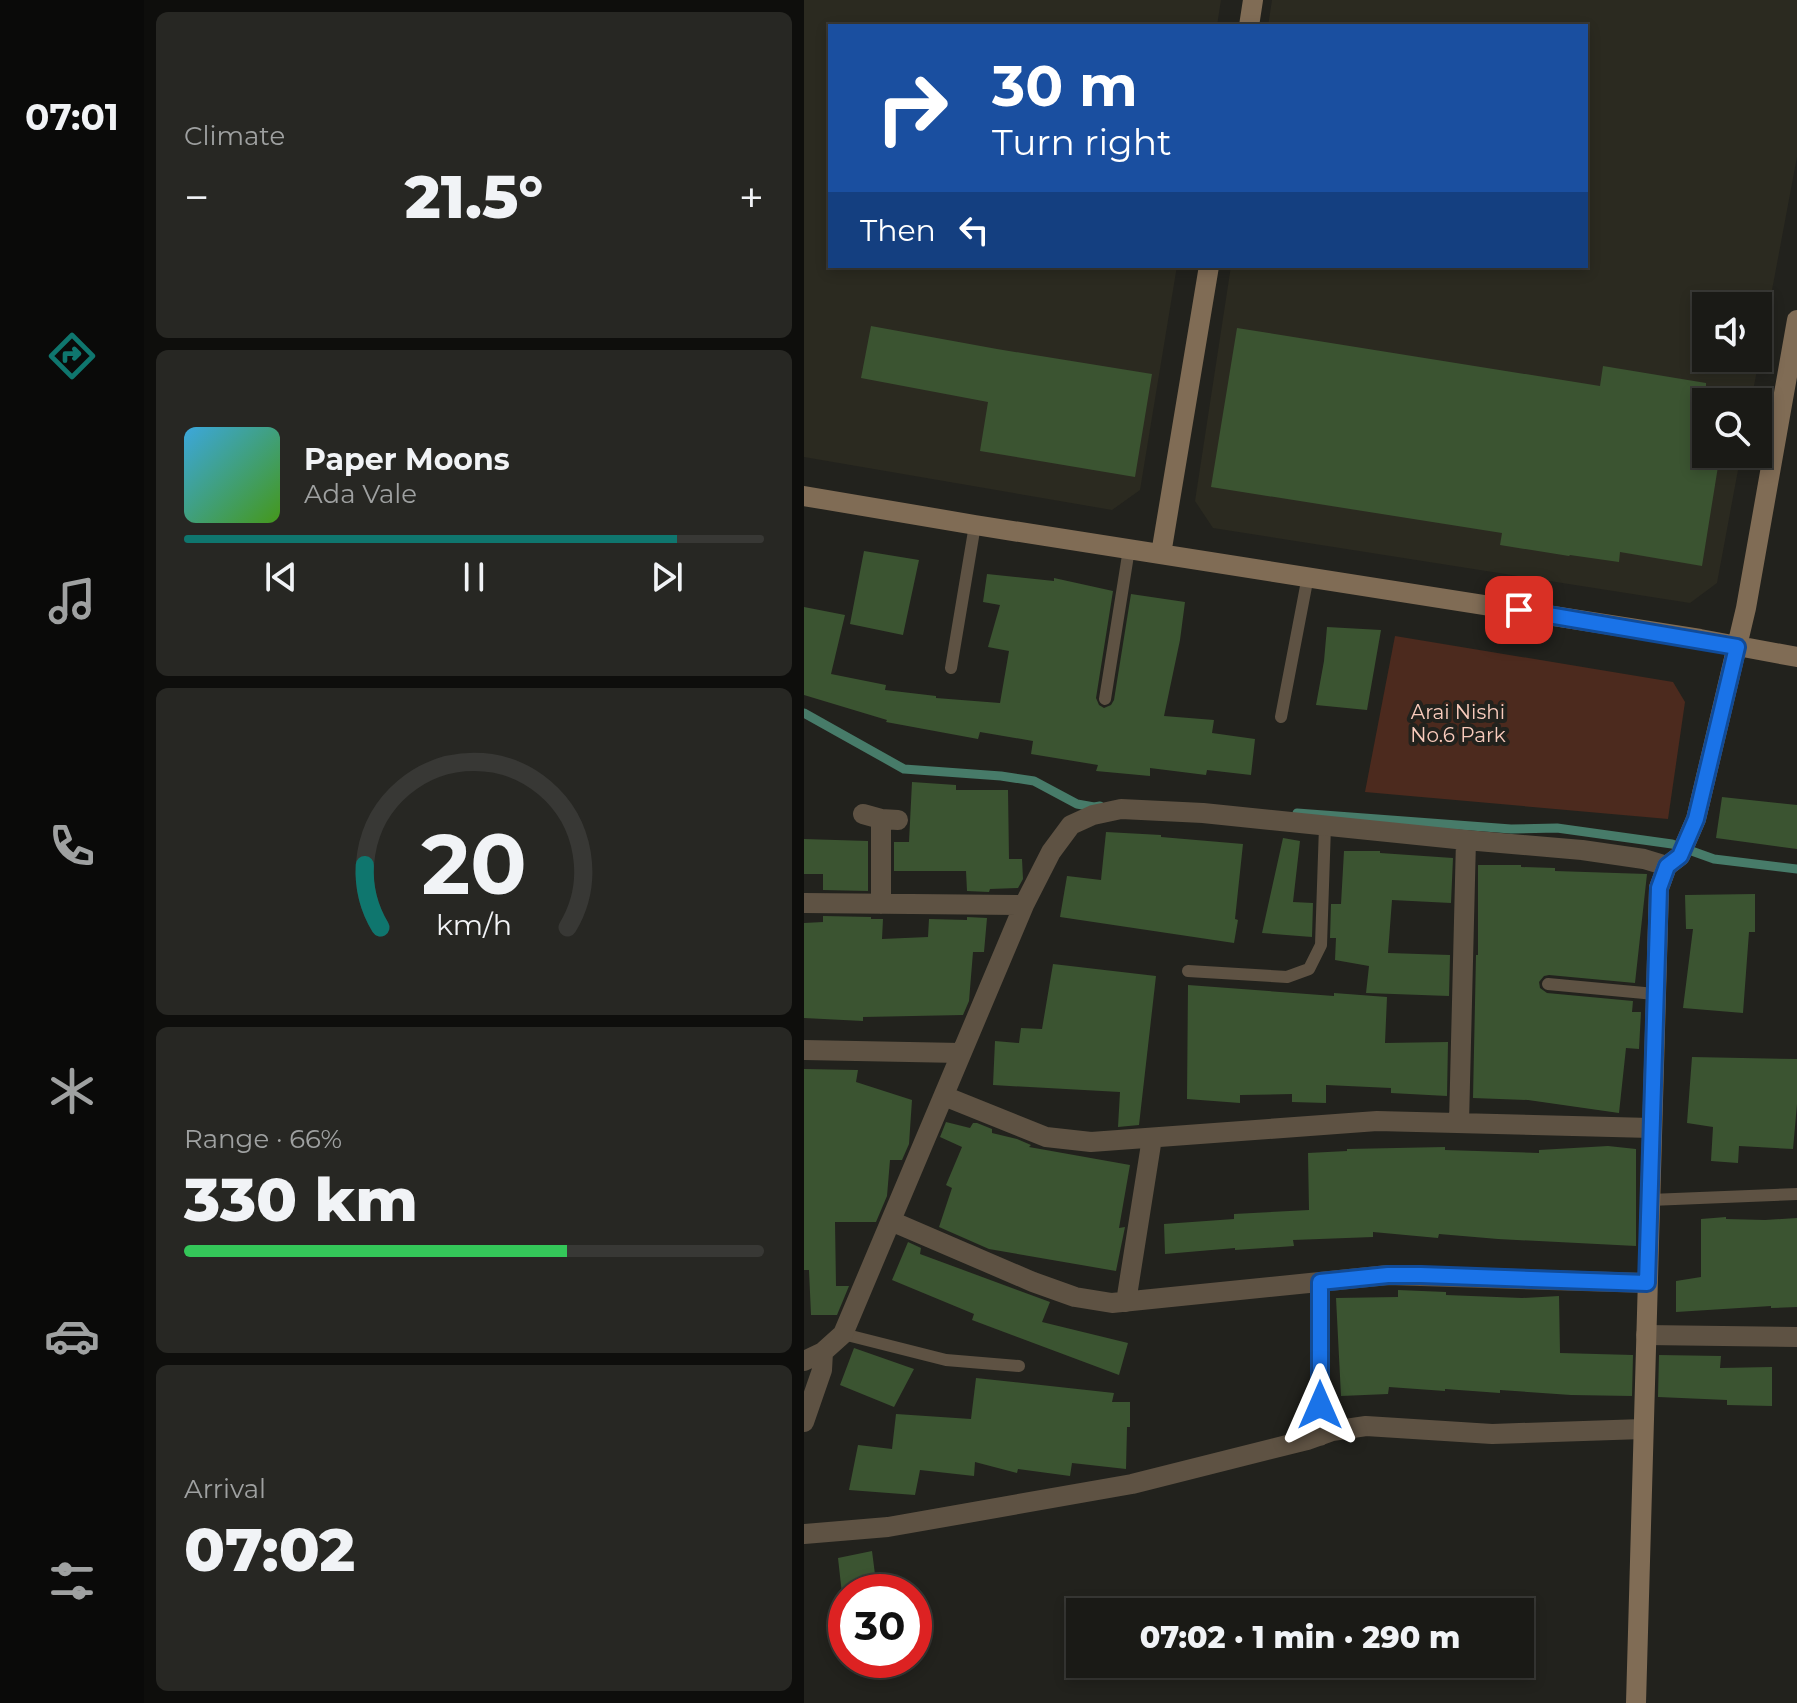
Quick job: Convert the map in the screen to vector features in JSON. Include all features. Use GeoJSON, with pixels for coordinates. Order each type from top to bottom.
{"type":"FeatureCollection","features":[{"type":"Feature","properties":{"kind":"street"},"geometry":{"type":"LineString","coordinates":[[1249,24],[1253,0]]}},
{"type":"Feature","properties":{"kind":"street"},"geometry":{"type":"LineString","coordinates":[[1161,554],[1209,268]]}},
{"type":"Feature","properties":{"kind":"street"},"geometry":{"type":"LineString","coordinates":[[1636,1703],[1659,888],[1690,836],[1696,819],[1746,608],[1797,320]]}},
{"type":"Feature","properties":{"kind":"street"},"geometry":{"type":"LineString","coordinates":[[804,496],[1797,657]]}},
{"type":"Feature","properties":{"kind":"street"},"geometry":{"type":"LineString","coordinates":[[804,1422],[822,1370],[813,1357],[843,1334],[1024,905],[1051,852],[1071,825],[1093,815],[1121,809],[1203,813],[1674,861]]}},
{"type":"Feature","properties":{"kind":"street"},"geometry":{"type":"LineString","coordinates":[[881,817],[881,904]]}},
{"type":"Feature","properties":{"kind":"street"},"geometry":{"type":"LineString","coordinates":[[1459,1123],[1466,840]]}},
{"type":"Feature","properties":{"kind":"street"},"geometry":{"type":"LineString","coordinates":[[804,903],[1024,905]]}},
{"type":"Feature","properties":{"kind":"street"},"geometry":{"type":"LineString","coordinates":[[804,1050],[961,1053]]}},
{"type":"Feature","properties":{"kind":"street"},"geometry":{"type":"LineString","coordinates":[[944,1096],[1046,1137],[1091,1142],[1364,1121],[1651,1128]]}},
{"type":"Feature","properties":{"kind":"street"},"geometry":{"type":"LineString","coordinates":[[1126,1302],[1152,1138]]}},
{"type":"Feature","properties":{"kind":"street"},"geometry":{"type":"LineString","coordinates":[[891,1221],[1033,1282],[1075,1297],[1112,1303],[1388,1275],[1647,1283]]}},
{"type":"Feature","properties":{"kind":"street"},"geometry":{"type":"LineString","coordinates":[[1320,1282],[1320,1436]]}},
{"type":"Feature","properties":{"kind":"street"},"geometry":{"type":"LineString","coordinates":[[1646,1335],[1797,1337]]}},
{"type":"Feature","properties":{"kind":"street"},"geometry":{"type":"LineString","coordinates":[[804,1534],[888,1527],[1132,1484],[1332,1431],[1366,1426],[1492,1434],[1643,1429]]}},
{"type":"Feature","properties":{"kind":"lane"},"geometry":{"type":"LineString","coordinates":[[951,668],[975,525]]}},
{"type":"Feature","properties":{"kind":"lane"},"geometry":{"type":"LineString","coordinates":[[1105,699],[1129,549]]}},
{"type":"Feature","properties":{"kind":"lane"},"geometry":{"type":"LineString","coordinates":[[1281,717],[1308,576]]}},
{"type":"Feature","properties":{"kind":"lane"},"geometry":{"type":"LineString","coordinates":[[1188,971],[1287,977],[1309,969],[1321,945],[1325,826]]}},
{"type":"Feature","properties":{"kind":"lane"},"geometry":{"type":"LineString","coordinates":[[1548,984],[1655,994]]}},
{"type":"Feature","properties":{"kind":"lane"},"geometry":{"type":"LineString","coordinates":[[1650,1200],[1797,1194]]}},
{"type":"Feature","properties":{"kind":"lane"},"geometry":{"type":"LineString","coordinates":[[843,1334],[946,1360],[1019,1366]]}},
{"type":"Feature","properties":{"kind":"shaded area"},"geometry":{"type":"Polygon","coordinates":[[[804,0],[1221,0],[1217,24],[828,24],[828,268],[1177,268],[1140,490],[1112,510],[804,457],[804,0]]]}},
{"type":"Feature","properties":{"kind":"shaded area"},"geometry":{"type":"Polygon","coordinates":[[[1272,0],[1797,0],[1797,157],[1772,292],[1692,292],[1692,372],[1757,372],[1754,388],[1692,388],[1692,468],[1738,468],[1717,583],[1690,603],[1213,528],[1195,501],[1231,268],[1588,268],[1588,24],[1268,24],[1272,0]]]}},
{"type":"Feature","properties":{"kind":"green space","name":"Arai Nishi No.6 Park"},"geometry":{"type":"Polygon","coordinates":[[[1395,636],[1673,682],[1685,702],[1668,819],[1365,792],[1395,636]]]}},
{"type":"Feature","properties":{"kind":"building"},"geometry":{"type":"Polygon","coordinates":[[[871,326],[1152,374],[1135,477],[980,451],[988,402],[861,378],[871,326]]]}},
{"type":"Feature","properties":{"kind":"building"},"geometry":{"type":"Polygon","coordinates":[[[1237,328],[1600,386],[1603,366],[1706,383],[1706,388],[1692,388],[1692,468],[1718,468],[1702,566],[1620,552],[1619,562],[1500,545],[1502,533],[1211,487],[1237,328]]]}},
{"type":"Feature","properties":{"kind":"building"},"geometry":{"type":"Polygon","coordinates":[[[864,551],[919,560],[903,635],[850,624],[864,551]]]}},
{"type":"Feature","properties":{"kind":"building"},"geometry":{"type":"Polygon","coordinates":[[[987,574],[1054,581],[1054,578],[1113,591],[1096,698],[1104,708],[1114,700],[1131,594],[1185,602],[1164,716],[1214,720],[1212,733],[1255,739],[1251,775],[1207,770],[1206,775],[1150,768],[1150,776],[1096,771],[1098,765],[1031,754],[1033,741],[980,732],[978,739],[886,722],[804,695],[804,607],[845,615],[831,674],[886,685],[885,690],[1000,703],[1009,651],[988,647],[1000,605],[983,602],[987,574]]]}},
{"type":"Feature","properties":{"kind":"building"},"geometry":{"type":"Polygon","coordinates":[[[1327,627],[1381,630],[1367,710],[1316,705],[1327,627]]]}},
{"type":"Feature","properties":{"kind":"building"},"geometry":{"type":"Polygon","coordinates":[[[912,782],[956,785],[956,790],[1008,790],[1009,859],[1022,859],[1023,879],[1018,888],[967,891],[966,871],[894,871],[894,842],[909,842],[912,782]]]}},
{"type":"Feature","properties":{"kind":"building"},"geometry":{"type":"Polygon","coordinates":[[[1722,797],[1797,805],[1797,849],[1716,838],[1722,797]]]}},
{"type":"Feature","properties":{"kind":"building"},"geometry":{"type":"Polygon","coordinates":[[[1106,832],[1243,844],[1234,943],[1060,917],[1067,876],[1101,880],[1106,832]]]}},
{"type":"Feature","properties":{"kind":"building"},"geometry":{"type":"Polygon","coordinates":[[[1283,838],[1300,841],[1293,902],[1313,903],[1312,937],[1262,933],[1283,838]]]}},
{"type":"Feature","properties":{"kind":"building"},"geometry":{"type":"Polygon","coordinates":[[[804,839],[868,841],[868,891],[823,890],[823,874],[804,874],[804,839]]]}},
{"type":"Feature","properties":{"kind":"building"},"geometry":{"type":"Polygon","coordinates":[[[1344,851],[1453,858],[1451,903],[1392,900],[1388,953],[1450,955],[1449,996],[1366,993],[1369,966],[1335,960],[1336,938],[1330,938],[1331,904],[1341,904],[1344,851]]]}},
{"type":"Feature","properties":{"kind":"building"},"geometry":{"type":"Polygon","coordinates":[[[1478,865],[1647,874],[1635,983],[1549,975],[1539,982],[1540,988],[1547,993],[1633,1001],[1632,1012],[1641,1012],[1639,1049],[1626,1048],[1619,1113],[1528,1100],[1473,1098],[1478,865]]]}},
{"type":"Feature","properties":{"kind":"building"},"geometry":{"type":"Polygon","coordinates":[[[1755,894],[1755,932],[1749,932],[1743,1013],[1683,1008],[1693,929],[1686,929],[1685,895],[1755,894]]]}},
{"type":"Feature","properties":{"kind":"building"},"geometry":{"type":"Polygon","coordinates":[[[823,916],[883,919],[882,939],[928,937],[929,919],[987,918],[984,952],[973,952],[969,1001],[963,1015],[863,1017],[863,1021],[804,1018],[804,923],[823,922],[823,916]]]}},
{"type":"Feature","properties":{"kind":"building"},"geometry":{"type":"Polygon","coordinates":[[[1053,964],[1156,976],[1139,1125],[1118,1127],[1120,1092],[993,1085],[995,1041],[1019,1043],[1021,1028],[1042,1029],[1053,964]]]}},
{"type":"Feature","properties":{"kind":"building"},"geometry":{"type":"Polygon","coordinates":[[[1188,985],[1387,997],[1385,1043],[1448,1042],[1447,1096],[1391,1093],[1391,1088],[1326,1085],[1326,1103],[1292,1102],[1292,1094],[1240,1095],[1240,1103],[1187,1099],[1188,985]]]}},
{"type":"Feature","properties":{"kind":"building"},"geometry":{"type":"Polygon","coordinates":[[[1692,1057],[1797,1059],[1793,1149],[1739,1146],[1738,1163],[1711,1161],[1713,1127],[1687,1123],[1692,1057]]]}},
{"type":"Feature","properties":{"kind":"building"},"geometry":{"type":"Polygon","coordinates":[[[804,1069],[858,1070],[856,1082],[912,1100],[909,1144],[902,1160],[890,1160],[887,1196],[876,1222],[835,1222],[836,1286],[849,1286],[837,1315],[811,1315],[809,1270],[804,1270],[804,1069]]]}},
{"type":"Feature","properties":{"kind":"building"},"geometry":{"type":"Polygon","coordinates":[[[946,1122],[970,1128],[977,1123],[992,1129],[992,1133],[1031,1145],[1029,1147],[1130,1165],[1119,1228],[1125,1227],[1116,1271],[989,1249],[939,1227],[952,1188],[946,1185],[962,1147],[940,1137],[946,1122]]]}},
{"type":"Feature","properties":{"kind":"building"},"geometry":{"type":"Polygon","coordinates":[[[1608,1146],[1636,1149],[1636,1246],[1439,1234],[1438,1238],[1373,1232],[1373,1237],[1293,1240],[1294,1246],[1165,1254],[1164,1224],[1234,1219],[1234,1214],[1309,1210],[1308,1153],[1445,1147],[1445,1150],[1539,1153],[1539,1150],[1608,1146]]]}},
{"type":"Feature","properties":{"kind":"building"},"geometry":{"type":"Polygon","coordinates":[[[1797,1218],[1797,1307],[1676,1312],[1676,1281],[1701,1277],[1701,1219],[1765,1220],[1797,1218]]]}},
{"type":"Feature","properties":{"kind":"building"},"geometry":{"type":"Polygon","coordinates":[[[908,1242],[921,1248],[920,1254],[1050,1302],[1042,1322],[1128,1343],[1119,1375],[972,1320],[974,1314],[892,1280],[908,1242]]]}},
{"type":"Feature","properties":{"kind":"building"},"geometry":{"type":"Polygon","coordinates":[[[1398,1290],[1522,1298],[1559,1296],[1560,1353],[1633,1355],[1632,1396],[1389,1387],[1388,1394],[1341,1396],[1336,1298],[1398,1297],[1398,1290]]]}},
{"type":"Feature","properties":{"kind":"building"},"geometry":{"type":"Polygon","coordinates":[[[854,1348],[914,1369],[894,1407],[840,1385],[854,1348]]]}},
{"type":"Feature","properties":{"kind":"building"},"geometry":{"type":"Polygon","coordinates":[[[1659,1355],[1721,1356],[1720,1368],[1772,1367],[1772,1406],[1727,1405],[1727,1400],[1658,1397],[1659,1355]]]}},
{"type":"Feature","properties":{"kind":"building"},"geometry":{"type":"Polygon","coordinates":[[[976,1378],[1114,1393],[1112,1402],[1130,1402],[1126,1469],[1072,1463],[1070,1476],[1018,1469],[1017,1473],[975,1462],[974,1476],[920,1470],[915,1495],[849,1490],[858,1445],[892,1449],[896,1414],[971,1419],[976,1378]]]}},
{"type":"Feature","properties":{"kind":"building"},"geometry":{"type":"Polygon","coordinates":[[[872,1551],[875,1574],[840,1574],[838,1558],[872,1551]]]}},
{"type":"Feature","properties":{"kind":"waterway"},"geometry":{"type":"LineString","coordinates":[[804,713],[904,769],[1034,781],[1077,804],[1100,806]]}},
{"type":"Feature","properties":{"kind":"waterway"},"geometry":{"type":"LineString","coordinates":[[1297,813],[1511,829],[1557,828],[1672,844],[1714,859],[1797,869]]}},
{"type":"Feature","properties":{"kind":"route"},"geometry":{"type":"LineString","coordinates":[[1320,1405],[1320,1282],[1421,1275],[1647,1283],[1659,888],[1667,866],[1680,856],[1696,819],[1737,647],[1519,610]]}}]}
